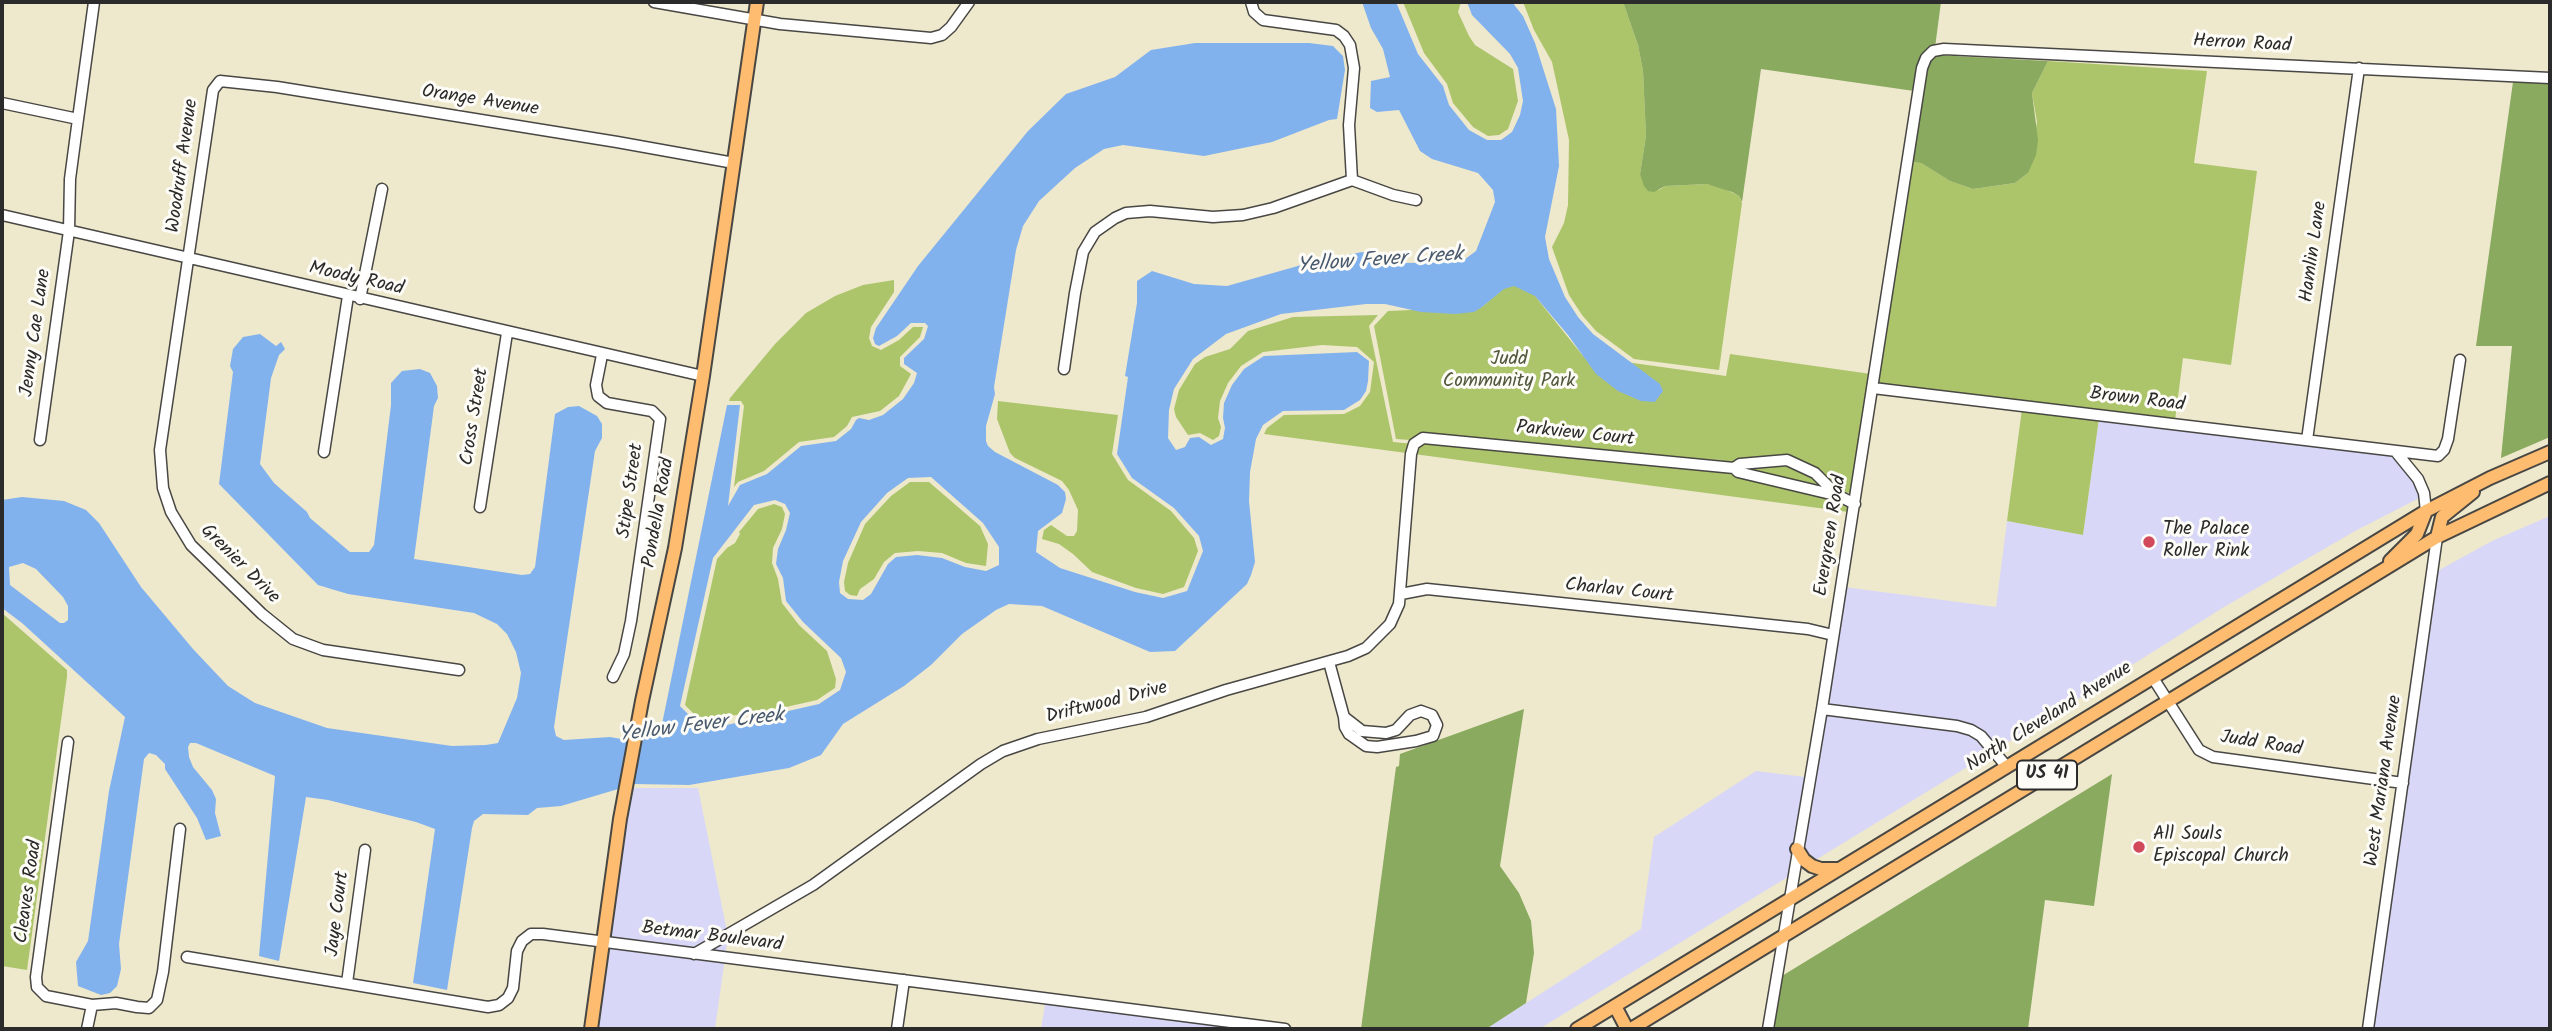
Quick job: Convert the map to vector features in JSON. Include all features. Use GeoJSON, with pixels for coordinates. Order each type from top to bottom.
{"type":"FeatureCollection","features":[{"type":"Feature","properties":{"kind":"main road","name":"Pondella Road"},"geometry":{"type":"LineString","coordinates":[[591,1029],[620,819],[675,548],[703,376],[757,2]]}},
{"type":"Feature","properties":{"kind":"main road","name":"North Cleveland Avenue"},"geometry":{"type":"LineString","coordinates":[[1577,1029],[2426,511],[2490,478],[2550,452]]}},
{"type":"Feature","properties":{"kind":"main road"},"geometry":{"type":"LineString","coordinates":[[2437,537],[2442,517],[2490,478]]}},
{"type":"Feature","properties":{"kind":"main road","name":"US 41"},"geometry":{"type":"LineString","coordinates":[[1629,1029],[2437,537],[2550,482]]}},
{"type":"Feature","properties":{"kind":"main road"},"geometry":{"type":"LineString","coordinates":[[2380,572],[2417,534],[2426,511]]}},
{"type":"Feature","properties":{"kind":"main road"},"geometry":{"type":"LineString","coordinates":[[1797,849],[1812,866],[1839,869]]}},
{"type":"Feature","properties":{"kind":"main road"},"geometry":{"type":"LineString","coordinates":[[1615,1006],[1629,1029]]}},
{"type":"Feature","properties":{"kind":"street","name":"Jenny Cae Lane"},"geometry":{"type":"LineString","coordinates":[[40,440],[69,231],[70,179],[94,2]]}},
{"type":"Feature","properties":{"kind":"street"},"geometry":{"type":"LineString","coordinates":[[654,2],[780,24],[931,38],[942,35],[951,27],[969,2]]}},
{"type":"Feature","properties":{"kind":"street"},"geometry":{"type":"LineString","coordinates":[[1251,2],[1254,12],[1263,20],[1336,30],[1348,42],[1354,68],[1349,125],[1352,180]]}},
{"type":"Feature","properties":{"kind":"street","name":"Herron Road"},"geometry":{"type":"LineString","coordinates":[[1933,51],[1944,49],[2550,78]]}},
{"type":"Feature","properties":{"kind":"street","name":"Evergreen Road"},"geometry":{"type":"LineString","coordinates":[[1768,1029],[1855,504],[1922,68],[1933,51]]}},
{"type":"Feature","properties":{"kind":"street","name":"Hamlin Lane"},"geometry":{"type":"LineString","coordinates":[[2307,440],[2359,68]]}},
{"type":"Feature","properties":{"kind":"street","name":"Orange Avenue"},"geometry":{"type":"LineString","coordinates":[[220,81],[290,89],[734,163]]}},
{"type":"Feature","properties":{"kind":"street","name":"Woodruff Avenue"},"geometry":{"type":"LineString","coordinates":[[189,258],[213,90],[220,81]]}},
{"type":"Feature","properties":{"kind":"street"},"geometry":{"type":"LineString","coordinates":[[2,103],[78,119]]}},
{"type":"Feature","properties":{"kind":"street"},"geometry":{"type":"LineString","coordinates":[[1064,369],[1080,263],[1088,242],[1104,224],[1115,218],[1138,211],[1213,217],[1251,213],[1352,180],[1416,200]]}},
{"type":"Feature","properties":{"kind":"street"},"geometry":{"type":"LineString","coordinates":[[360,299],[382,189]]}},
{"type":"Feature","properties":{"kind":"street","name":"Moody Road"},"geometry":{"type":"LineString","coordinates":[[2,215],[602,355],[703,376]]}},
{"type":"Feature","properties":{"kind":"street","name":"Grenier Drive"},"geometry":{"type":"LineString","coordinates":[[189,258],[160,463],[166,500],[184,535],[262,614],[284,633],[303,643],[323,650],[459,670]]}},
{"type":"Feature","properties":{"kind":"street"},"geometry":{"type":"LineString","coordinates":[[324,452],[348,296]]}},
{"type":"Feature","properties":{"kind":"street","name":"Cross Street"},"geometry":{"type":"LineString","coordinates":[[480,507],[507,333]]}},
{"type":"Feature","properties":{"kind":"street","name":"Stipe Street"},"geometry":{"type":"LineString","coordinates":[[602,355],[596,391],[602,401],[652,411],[660,419],[629,630],[624,654],[612,677]]}},
{"type":"Feature","properties":{"kind":"street","name":"Brown Road"},"geometry":{"type":"LineString","coordinates":[[1873,388],[2438,456],[2444,450],[2452,417],[2460,360]]}},
{"type":"Feature","properties":{"kind":"street","name":"Parkview Court"},"geometry":{"type":"LineString","coordinates":[[1414,444],[1423,439],[1434,438],[1734,468],[1738,472],[1762,479],[1839,496],[1855,504]]}},
{"type":"Feature","properties":{"kind":"street","name":"Driftwood Drive"},"geometry":{"type":"LineString","coordinates":[[694,954],[813,885],[1003,751],[1038,739],[1146,717],[1226,690],[1329,662],[1357,652],[1382,635],[1395,614],[1401,594],[1409,469],[1414,444]]}},
{"type":"Feature","properties":{"kind":"street"},"geometry":{"type":"LineString","coordinates":[[2396,452],[2418,479],[2424,493],[2426,511]]}},
{"type":"Feature","properties":{"kind":"street","name":"Parkview Court"},"geometry":{"type":"LineString","coordinates":[[1734,468],[1740,464],[1777,460],[1797,463],[1815,473],[1839,496]]}},
{"type":"Feature","properties":{"kind":"street","name":"West Mariana Avenue"},"geometry":{"type":"LineString","coordinates":[[2368,1029],[2437,537]]}},
{"type":"Feature","properties":{"kind":"street","name":"Charlav Court"},"geometry":{"type":"LineString","coordinates":[[1401,594],[1427,589],[1808,629],[1833,635]]}},
{"type":"Feature","properties":{"kind":"street"},"geometry":{"type":"LineString","coordinates":[[1329,662],[1344,717],[1349,734],[1356,741],[1377,747],[1396,744],[1433,736],[1437,725],[1432,715],[1421,711],[1410,715],[1392,731],[1374,734],[1362,731],[1344,717]]}},
{"type":"Feature","properties":{"kind":"street","name":"Judd Road"},"geometry":{"type":"LineString","coordinates":[[2153,678],[2200,750],[2214,757],[2403,783]]}},
{"type":"Feature","properties":{"kind":"street"},"geometry":{"type":"LineString","coordinates":[[1822,709],[1971,730],[1982,736],[2007,767]]}},
{"type":"Feature","properties":{"kind":"street"},"geometry":{"type":"LineString","coordinates":[[1392,731],[1396,744]]}},
{"type":"Feature","properties":{"kind":"street","name":"Cleaves Road"},"geometry":{"type":"LineString","coordinates":[[68,742],[36,976],[37,987],[46,996],[92,1005],[116,1003],[149,1008],[157,1000],[163,972],[180,829]]}},
{"type":"Feature","properties":{"kind":"street","name":"Jaye Court"},"geometry":{"type":"LineString","coordinates":[[347,983],[365,850]]}},
{"type":"Feature","properties":{"kind":"street","name":"Betmar Boulevard"},"geometry":{"type":"LineString","coordinates":[[187,957],[488,1007],[499,1005],[508,998],[513,988],[517,951],[522,941],[531,934],[1285,1029]]}},
{"type":"Feature","properties":{"kind":"street"},"geometry":{"type":"LineString","coordinates":[[897,1029],[904,980]]}},
{"type":"Feature","properties":{"kind":"street"},"geometry":{"type":"LineString","coordinates":[[88,1029],[92,1005]]}},
{"type":"Feature","properties":{"kind":"shaded area"},"geometry":{"type":"Polygon","coordinates":[[[2099,418],[2398,457],[2431,492],[2355,531],[2224,607],[1814,861],[1800,842],[1790,846],[1804,867],[1539,1029],[1486,1029],[1641,929],[1654,837],[1756,771],[1813,778],[1844,587],[1996,607],[2007,521],[2083,535],[2099,418]]]}},
{"type":"Feature","properties":{"kind":"shaded area"},"geometry":{"type":"Polygon","coordinates":[[[2550,516],[2550,1029],[2369,1029],[2432,574],[2492,541],[2550,516]]]}},
{"type":"Feature","properties":{"kind":"shaded area"},"geometry":{"type":"Polygon","coordinates":[[[698,788],[728,936],[715,1029],[596,1029],[631,789],[698,788]]]}},
{"type":"Feature","properties":{"kind":"shaded area"},"geometry":{"type":"Polygon","coordinates":[[[1045,1004],[1194,1023],[1194,1018],[1288,1029],[1041,1029],[1045,1004]]]}},
{"type":"Feature","properties":{"kind":"green space"},"geometry":{"type":"Polygon","coordinates":[[[1403,2],[1461,2],[1458,12],[1475,45],[1513,69],[1518,101],[1508,129],[1499,135],[1488,136],[1473,127],[1453,103],[1447,84],[1424,53],[1403,2]]]}},
{"type":"Feature","properties":{"kind":"green space"},"geometry":{"type":"Polygon","coordinates":[[[1523,2],[1623,2],[1638,45],[1643,71],[1646,136],[1640,174],[1659,190],[1665,186],[1707,184],[1721,187],[1739,196],[1742,203],[1719,370],[1634,359],[1596,331],[1569,295],[1552,247],[1564,223],[1568,205],[1569,140],[1552,62],[1534,30],[1523,2]]]}},
{"type":"Feature","properties":{"kind":"green space"},"geometry":{"type":"Polygon","coordinates":[[[1623,2],[1941,2],[1934,55],[2048,61],[2032,93],[2038,140],[2036,155],[2028,173],[2015,183],[1973,189],[1950,181],[1921,163],[1910,162],[1921,92],[1761,69],[1742,202],[1739,196],[1732,192],[1707,184],[1665,186],[1654,192],[1648,191],[1640,174],[1646,136],[1643,71],[1638,45],[1623,2]]]}},
{"type":"Feature","properties":{"kind":"green space"},"geometry":{"type":"Polygon","coordinates":[[[2048,61],[2207,71],[2194,163],[2257,171],[2231,365],[2183,358],[2174,428],[2099,418],[2083,535],[2007,521],[2022,409],[1876,393],[1856,513],[1264,434],[1267,428],[1284,415],[1344,414],[1360,406],[1370,392],[1374,362],[1357,347],[1322,345],[1263,352],[1241,366],[1228,383],[1220,401],[1218,418],[1221,427],[1219,436],[1213,440],[1200,433],[1188,435],[1176,417],[1174,409],[1179,390],[1195,364],[1205,357],[1230,349],[1248,331],[1293,317],[1378,315],[1369,326],[1393,442],[1414,444],[1441,440],[1720,465],[1851,497],[1910,162],[1921,163],[1950,181],[1973,189],[2015,183],[2028,173],[2037,122],[2032,93],[2048,61]]]}},
{"type":"Feature","properties":{"kind":"green space"},"geometry":{"type":"Polygon","coordinates":[[[2513,82],[2550,83],[2550,437],[2501,458],[2512,346],[2476,346],[2513,82]]]}},
{"type":"Feature","properties":{"kind":"green space"},"geometry":{"type":"Polygon","coordinates":[[[894,280],[894,292],[871,327],[869,338],[872,346],[881,350],[899,340],[913,327],[923,327],[920,337],[900,357],[900,366],[911,374],[899,396],[880,411],[852,417],[847,426],[834,437],[799,442],[764,471],[738,482],[734,487],[744,406],[741,401],[729,401],[730,398],[775,344],[806,313],[835,296],[863,285],[894,280]]]}},
{"type":"Feature","properties":{"kind":"green space","name":"Judd Community Park"},"geometry":{"type":"Polygon","coordinates":[[[1523,281],[1583,356],[1726,376],[1730,354],[1871,374],[1854,488],[1850,493],[1822,491],[1734,468],[1721,460],[1663,458],[1629,451],[1604,454],[1396,439],[1374,326],[1388,311],[1482,307],[1504,288],[1523,281]]]}},
{"type":"Feature","properties":{"kind":"green space"},"geometry":{"type":"Polygon","coordinates":[[[998,401],[1118,415],[1112,454],[1128,480],[1171,511],[1194,538],[1198,551],[1184,587],[1163,594],[1136,588],[1092,572],[1059,544],[1042,539],[1044,530],[1051,525],[1067,536],[1074,536],[1077,531],[1078,510],[1062,481],[1010,453],[997,419],[998,401]]]}},
{"type":"Feature","properties":{"kind":"green space"},"geometry":{"type":"Polygon","coordinates":[[[910,482],[929,482],[980,526],[988,544],[986,566],[966,563],[942,553],[895,553],[884,562],[874,579],[860,589],[857,596],[850,595],[845,591],[844,582],[848,563],[865,524],[891,496],[910,482]]]}},
{"type":"Feature","properties":{"kind":"green space"},"geometry":{"type":"Polygon","coordinates":[[[774,504],[782,507],[785,514],[782,529],[773,548],[772,563],[782,603],[799,625],[827,651],[836,679],[835,688],[817,700],[777,709],[698,718],[685,705],[717,559],[735,543],[739,532],[758,509],[774,504]]]}},
{"type":"Feature","properties":{"kind":"green space"},"geometry":{"type":"Polygon","coordinates":[[[2,613],[67,670],[27,970],[2,966],[2,613]]]}},
{"type":"Feature","properties":{"kind":"green space"},"geometry":{"type":"Polygon","coordinates":[[[1524,709],[1500,866],[1519,893],[1531,921],[1534,953],[1526,1003],[1486,1029],[1361,1029],[1396,767],[1399,766],[1400,754],[1524,709]]]}},
{"type":"Feature","properties":{"kind":"green space"},"geometry":{"type":"Polygon","coordinates":[[[2112,774],[2094,906],[2045,900],[2028,1029],[1770,1029],[1777,979],[2112,774]]]}},
{"type":"Feature","properties":{"kind":"water","name":"Yellow Fever Creek"},"geometry":{"type":"Polygon","coordinates":[[[1362,2],[1396,2],[1418,54],[1443,86],[1449,105],[1469,130],[1487,140],[1501,140],[1512,132],[1520,115],[1523,101],[1518,68],[1510,54],[1472,15],[1467,2],[1512,2],[1523,16],[1535,43],[1556,109],[1559,166],[1545,237],[1549,259],[1565,297],[1593,334],[1660,384],[1663,391],[1655,402],[1641,401],[1618,391],[1596,374],[1535,296],[1514,286],[1504,289],[1474,312],[1421,312],[1385,304],[1366,304],[1281,314],[1226,334],[1193,359],[1174,389],[1169,410],[1168,438],[1176,450],[1185,447],[1190,438],[1199,437],[1211,445],[1223,439],[1224,403],[1232,385],[1244,369],[1264,356],[1357,352],[1369,361],[1368,381],[1360,400],[1344,410],[1283,411],[1263,425],[1256,439],[1250,472],[1249,501],[1255,562],[1251,575],[1247,584],[1175,651],[1150,652],[1042,606],[1009,604],[962,634],[931,665],[904,686],[843,724],[821,755],[789,768],[689,785],[635,784],[561,806],[537,808],[528,815],[483,814],[474,821],[472,828],[447,990],[413,983],[435,829],[328,800],[306,797],[279,961],[259,956],[275,776],[196,743],[190,743],[189,757],[193,767],[216,799],[215,813],[221,836],[206,840],[197,818],[165,769],[165,764],[156,755],[149,753],[144,759],[119,944],[121,969],[117,986],[110,993],[101,995],[78,986],[76,962],[88,941],[109,791],[125,717],[2,608],[2,500],[22,497],[64,501],[86,510],[99,523],[141,587],[193,649],[228,686],[255,703],[327,728],[452,746],[486,745],[498,743],[517,698],[521,673],[516,652],[507,634],[497,624],[474,613],[348,594],[318,585],[219,484],[233,372],[230,366],[233,349],[243,337],[260,334],[276,346],[281,342],[285,349],[279,355],[271,378],[260,464],[274,483],[350,552],[369,552],[374,545],[391,405],[391,383],[402,371],[420,369],[430,373],[437,386],[438,398],[434,406],[414,559],[530,574],[535,567],[555,414],[568,407],[579,406],[597,416],[602,424],[602,438],[595,451],[554,727],[556,736],[564,740],[610,737],[627,740],[660,734],[727,405],[740,405],[728,506],[740,485],[767,474],[801,446],[836,441],[851,429],[859,418],[869,420],[883,415],[903,399],[917,373],[904,364],[904,358],[924,339],[928,326],[925,323],[911,323],[897,336],[879,346],[873,338],[876,328],[918,266],[1028,131],[1066,94],[1115,77],[1151,50],[1195,43],[1309,43],[1333,46],[1343,56],[1345,70],[1337,119],[1272,142],[1204,156],[1123,145],[1104,149],[1075,168],[1039,201],[1023,226],[1016,250],[995,394],[986,426],[986,441],[995,452],[1058,485],[1065,492],[1062,513],[1038,531],[1036,552],[1060,568],[1135,592],[1163,598],[1187,591],[1203,551],[1199,536],[1174,508],[1132,478],[1117,454],[1128,377],[1125,376],[1137,303],[1137,281],[1152,271],[1194,284],[1227,286],[1312,262],[1362,252],[1405,263],[1461,262],[1476,251],[1495,202],[1493,190],[1478,173],[1432,159],[1420,151],[1399,110],[1377,112],[1370,108],[1371,81],[1390,77],[1383,49],[1371,28],[1362,2]],[[931,477],[908,478],[887,493],[861,522],[843,561],[839,582],[840,593],[848,599],[863,600],[871,594],[888,564],[896,557],[917,555],[942,558],[965,567],[986,571],[999,565],[999,547],[983,523],[931,477]],[[775,500],[754,505],[713,558],[680,706],[705,727],[718,727],[819,704],[840,690],[846,672],[841,658],[803,622],[786,601],[783,578],[776,564],[790,513],[785,504],[775,500]],[[23,563],[9,567],[10,585],[60,623],[68,620],[68,606],[63,597],[36,569],[23,563]]]}},
{"type":"Feature","properties":{"kind":"place","name":"The Palace Roller Rink"},"geometry":{"type":"Point","coordinates":[2149,542]}},
{"type":"Feature","properties":{"kind":"place","name":"All Souls Episcopal Church"},"geometry":{"type":"Point","coordinates":[2139,847]}}]}
